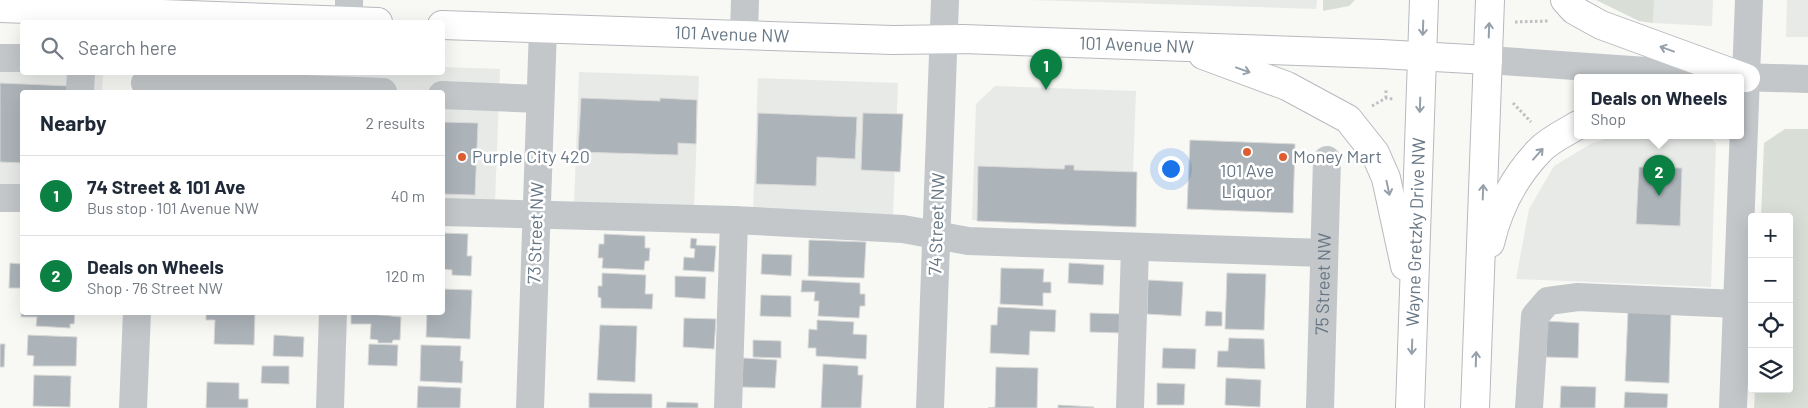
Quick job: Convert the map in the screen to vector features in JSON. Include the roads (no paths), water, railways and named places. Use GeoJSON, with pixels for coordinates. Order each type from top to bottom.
{"type":"FeatureCollection","features":[{"type":"Feature","properties":{"kind":"main road"},"geometry":{"type":"LineString","coordinates":[[1422,56],[1424,0]]}},
{"type":"Feature","properties":{"kind":"main road"},"geometry":{"type":"LineString","coordinates":[[1475,408],[1490,0]]}},
{"type":"Feature","properties":{"kind":"main road"},"geometry":{"type":"LineString","coordinates":[[0,8],[36,5],[82,17],[148,12],[349,11],[373,20]]}},
{"type":"Feature","properties":{"kind":"main road"},"geometry":{"type":"LineString","coordinates":[[1560,10],[1574,10],[1601,25],[1731,74]]}},
{"type":"Feature","properties":{"kind":"main road","name":"101 Avenue NW"},"geometry":{"type":"LineString","coordinates":[[445,25],[744,36],[944,39],[1488,60]]}},
{"type":"Feature","properties":{"kind":"main road"},"geometry":{"type":"LineString","coordinates":[[1180,47],[1287,86],[1348,119],[1375,153],[1386,178],[1399,244],[1413,298]]}},
{"type":"Feature","properties":{"kind":"main road","name":"Wayne Gretzky Drive NW"},"geometry":{"type":"LineString","coordinates":[[1410,408],[1422,56]]}},
{"type":"Feature","properties":{"kind":"main road"},"geometry":{"type":"LineString","coordinates":[[1479,293],[1500,208],[1539,150],[1574,128]]}},
{"type":"Feature","properties":{"kind":"street"},"geometry":{"type":"LineString","coordinates":[[744,36],[745,0]]}},
{"type":"Feature","properties":{"kind":"street","name":"74 Street NW"},"geometry":{"type":"LineString","coordinates":[[930,408],[945,0]]}},
{"type":"Feature","properties":{"kind":"street"},"geometry":{"type":"LineString","coordinates":[[1742,74],[1749,0]]}},
{"type":"Feature","properties":{"kind":"street","name":"73 Street NW"},"geometry":{"type":"LineString","coordinates":[[530,408],[543,28]]}},
{"type":"Feature","properties":{"kind":"street"},"geometry":{"type":"LineString","coordinates":[[0,58],[20,58]]}},
{"type":"Feature","properties":{"kind":"street","name":"101 Avenue NW"},"geometry":{"type":"LineString","coordinates":[[1488,60],[1686,74]]}},
{"type":"Feature","properties":{"kind":"street"},"geometry":{"type":"LineString","coordinates":[[80,90],[81,75]]}},
{"type":"Feature","properties":{"kind":"street","name":"101 Avenue NW"},"geometry":{"type":"LineString","coordinates":[[1744,78],[1808,79]]}},
{"type":"Feature","properties":{"kind":"street"},"geometry":{"type":"LineString","coordinates":[[145,83],[330,90]]}},
{"type":"Feature","properties":{"kind":"street"},"geometry":{"type":"LineString","coordinates":[[445,95],[540,99]]}},
{"type":"Feature","properties":{"kind":"street"},"geometry":{"type":"LineString","coordinates":[[1733,408],[1741,139]]}},
{"type":"Feature","properties":{"kind":"street","name":"75 Street NW"},"geometry":{"type":"LineString","coordinates":[[1320,408],[1327,160]]}},
{"type":"Feature","properties":{"kind":"street"},"geometry":{"type":"LineString","coordinates":[[0,198],[20,198]]}},
{"type":"Feature","properties":{"kind":"street"},"geometry":{"type":"LineString","coordinates":[[445,212],[734,220],[903,230],[968,241],[1324,253]]}},
{"type":"Feature","properties":{"kind":"street"},"geometry":{"type":"LineString","coordinates":[[728,408],[734,220]]}},
{"type":"Feature","properties":{"kind":"street"},"geometry":{"type":"LineString","coordinates":[[1130,408],[1135,248]]}},
{"type":"Feature","properties":{"kind":"street"},"geometry":{"type":"LineString","coordinates":[[1529,408],[1535,316],[1548,301],[1578,297],[1737,304]]}},
{"type":"Feature","properties":{"kind":"street"},"geometry":{"type":"LineString","coordinates":[[133,408],[137,315]]}},
{"type":"Feature","properties":{"kind":"street"},"geometry":{"type":"LineString","coordinates":[[330,408],[333,315]]}},
{"type":"Feature","properties":{"kind":"place","name":"74 Street & 101 Ave"},"geometry":{"type":"Point","coordinates":[1046,90]}},
{"type":"Feature","properties":{"kind":"place","name":"101 Ave Liquor"},"geometry":{"type":"Point","coordinates":[1247,152]}},
{"type":"Feature","properties":{"kind":"place","name":"Purple City 420"},"geometry":{"type":"Point","coordinates":[462,157]}},
{"type":"Feature","properties":{"kind":"place","name":"Money Mart"},"geometry":{"type":"Point","coordinates":[1283,157]}},
{"type":"Feature","properties":{"kind":"place","name":"Deals on Wheels"},"geometry":{"type":"Point","coordinates":[1659,196]}}]}
